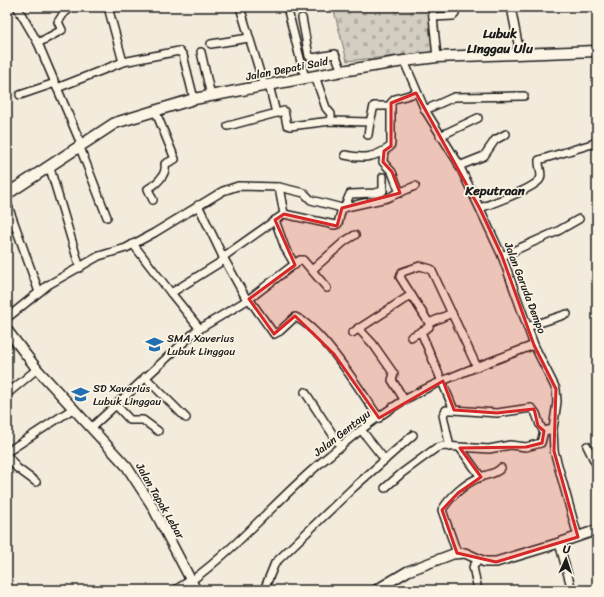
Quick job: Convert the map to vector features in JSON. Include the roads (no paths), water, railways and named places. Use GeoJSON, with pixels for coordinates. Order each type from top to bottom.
{"type":"FeatureCollection","features":[{"type":"Feature","properties":{"kind":"main road","name":"Jalan Depati Said"},"geometry":{"type":"LineString","coordinates":[[7,194],[80,144],[115,123],[155,110],[194,100],[266,85],[404,61],[437,58],[597,51]]}},
{"type":"Feature","properties":{"kind":"street"},"geometry":{"type":"LineString","coordinates":[[17,7],[38,43],[80,144],[107,217]]}},
{"type":"Feature","properties":{"kind":"street"},"geometry":{"type":"LineString","coordinates":[[38,43],[62,30],[58,22],[64,13],[72,7]]}},
{"type":"Feature","properties":{"kind":"street"},"geometry":{"type":"LineString","coordinates":[[108,7],[123,62]]}},
{"type":"Feature","properties":{"kind":"street"},"geometry":{"type":"LineString","coordinates":[[240,7],[249,38],[276,113]]}},
{"type":"Feature","properties":{"kind":"street"},"geometry":{"type":"LineString","coordinates":[[287,7],[310,77],[326,108],[331,114],[330,121]]}},
{"type":"Feature","properties":{"kind":"street"},"geometry":{"type":"LineString","coordinates":[[432,7],[437,58]]}},
{"type":"Feature","properties":{"kind":"street"},"geometry":{"type":"LineString","coordinates":[[433,17],[453,16],[456,14],[455,7]]}},
{"type":"Feature","properties":{"kind":"street"},"geometry":{"type":"LineString","coordinates":[[511,7],[520,54]]}},
{"type":"Feature","properties":{"kind":"street"},"geometry":{"type":"LineString","coordinates":[[302,18],[309,56],[313,58],[336,54],[342,71]]}},
{"type":"Feature","properties":{"kind":"street"},"geometry":{"type":"LineString","coordinates":[[211,44],[249,38]]}},
{"type":"Feature","properties":{"kind":"street"},"geometry":{"type":"LineString","coordinates":[[20,95],[56,85],[123,62],[168,52],[181,52],[194,100]]}},
{"type":"Feature","properties":{"kind":"street"},"geometry":{"type":"LineString","coordinates":[[201,52],[211,96]]}},
{"type":"Feature","properties":{"kind":"street","name":"Jalan Garuda Dempo"},"geometry":{"type":"LineString","coordinates":[[404,61],[416,93],[459,166],[480,208],[502,256],[534,345],[556,389],[557,402],[552,443],[555,460],[578,537]]}},
{"type":"Feature","properties":{"kind":"street"},"geometry":{"type":"LineString","coordinates":[[346,156],[362,158],[370,157],[384,151],[391,144],[391,103],[395,99],[416,93]]}},
{"type":"Feature","properties":{"kind":"street"},"geometry":{"type":"LineString","coordinates":[[425,110],[454,97],[524,96]]}},
{"type":"Feature","properties":{"kind":"street"},"geometry":{"type":"LineString","coordinates":[[368,135],[374,106],[391,106]]}},
{"type":"Feature","properties":{"kind":"street"},"geometry":{"type":"LineString","coordinates":[[153,200],[148,189],[156,184],[165,170],[165,164],[175,159],[155,110]]}},
{"type":"Feature","properties":{"kind":"street"},"geometry":{"type":"LineString","coordinates":[[228,126],[285,112],[287,124],[290,126],[330,121],[370,122]]}},
{"type":"Feature","properties":{"kind":"street"},"geometry":{"type":"LineString","coordinates":[[440,136],[478,118]]}},
{"type":"Feature","properties":{"kind":"street"},"geometry":{"type":"LineString","coordinates":[[459,166],[484,156],[494,140],[506,134]]}},
{"type":"Feature","properties":{"kind":"street"},"geometry":{"type":"LineString","coordinates":[[480,208],[509,198],[539,181],[541,176],[539,160],[597,141]]}},
{"type":"Feature","properties":{"kind":"street"},"geometry":{"type":"LineString","coordinates":[[384,151],[383,162],[392,172],[400,193]]}},
{"type":"Feature","properties":{"kind":"street"},"geometry":{"type":"LineString","coordinates":[[49,165],[80,268]]}},
{"type":"Feature","properties":{"kind":"street"},"geometry":{"type":"LineString","coordinates":[[383,177],[383,191],[387,198]]}},
{"type":"Feature","properties":{"kind":"street"},"geometry":{"type":"LineString","coordinates":[[7,318],[38,292],[99,256],[133,244],[154,233],[223,190],[244,186],[280,187],[304,193],[311,200],[343,208],[387,198],[415,186]]}},
{"type":"Feature","properties":{"kind":"street"},"geometry":{"type":"LineString","coordinates":[[280,187],[284,214]]}},
{"type":"Feature","properties":{"kind":"street"},"geometry":{"type":"LineString","coordinates":[[171,293],[224,258],[284,214],[335,226],[338,224],[343,208],[350,194],[375,193],[383,191]]}},
{"type":"Feature","properties":{"kind":"street"},"geometry":{"type":"LineString","coordinates":[[7,203],[38,292]]}},
{"type":"Feature","properties":{"kind":"street"},"geometry":{"type":"LineString","coordinates":[[198,205],[224,258],[248,299],[274,334],[280,332],[295,317],[312,330],[334,354],[379,418]]}},
{"type":"Feature","properties":{"kind":"street"},"geometry":{"type":"LineString","coordinates":[[502,256],[558,231],[579,219]]}},
{"type":"Feature","properties":{"kind":"street"},"geometry":{"type":"LineString","coordinates":[[275,220],[286,248],[295,264]]}},
{"type":"Feature","properties":{"kind":"street"},"geometry":{"type":"LineString","coordinates":[[312,270],[345,241],[355,235]]}},
{"type":"Feature","properties":{"kind":"street"},"geometry":{"type":"LineString","coordinates":[[133,244],[200,329]]}},
{"type":"Feature","properties":{"kind":"street"},"geometry":{"type":"LineString","coordinates":[[92,427],[145,377],[200,329],[248,299],[295,264],[302,260],[327,288]]}},
{"type":"Feature","properties":{"kind":"street"},"geometry":{"type":"LineString","coordinates":[[429,323],[400,275],[402,272],[420,266],[431,268],[477,367]]}},
{"type":"Feature","properties":{"kind":"street"},"geometry":{"type":"LineString","coordinates":[[405,401],[392,380],[394,374],[373,344],[355,330],[411,295]]}},
{"type":"Feature","properties":{"kind":"street"},"geometry":{"type":"LineString","coordinates":[[411,337],[429,327],[429,323],[452,313]]}},
{"type":"Feature","properties":{"kind":"street"},"geometry":{"type":"LineString","coordinates":[[527,327],[567,314]]}},
{"type":"Feature","properties":{"kind":"street","name":"Jalan Tapak Lebar"},"geometry":{"type":"LineString","coordinates":[[7,330],[37,369],[92,427],[133,476],[151,504],[196,590]]}},
{"type":"Feature","properties":{"kind":"street"},"geometry":{"type":"LineString","coordinates":[[421,332],[443,380],[454,410]]}},
{"type":"Feature","properties":{"kind":"street","name":"Jalan Gentayu"},"geometry":{"type":"LineString","coordinates":[[191,581],[224,555],[303,478],[379,418],[405,401],[443,380],[534,345]]}},
{"type":"Feature","properties":{"kind":"street"},"geometry":{"type":"LineString","coordinates":[[7,394],[37,369]]}},
{"type":"Feature","properties":{"kind":"street"},"geometry":{"type":"LineString","coordinates":[[145,377],[186,418]]}},
{"type":"Feature","properties":{"kind":"street"},"geometry":{"type":"LineString","coordinates":[[305,392],[341,447]]}},
{"type":"Feature","properties":{"kind":"street"},"geometry":{"type":"LineString","coordinates":[[116,405],[130,420],[143,420],[158,431]]}},
{"type":"Feature","properties":{"kind":"street"},"geometry":{"type":"LineString","coordinates":[[36,482],[17,468],[7,454],[74,408]]}},
{"type":"Feature","properties":{"kind":"street"},"geometry":{"type":"LineString","coordinates":[[450,447],[443,415],[446,410],[497,413],[531,408],[535,412],[539,427],[544,431]]}},
{"type":"Feature","properties":{"kind":"street"},"geometry":{"type":"LineString","coordinates":[[544,431],[553,429]]}},
{"type":"Feature","properties":{"kind":"street"},"geometry":{"type":"LineString","coordinates":[[362,430],[385,460]]}},
{"type":"Feature","properties":{"kind":"street"},"geometry":{"type":"LineString","coordinates":[[385,488],[432,450],[440,447],[492,448],[510,445],[526,447],[541,443],[544,431]]}},
{"type":"Feature","properties":{"kind":"street"},"geometry":{"type":"LineString","coordinates":[[264,590],[275,563],[353,488],[412,435]]}},
{"type":"Feature","properties":{"kind":"street"},"geometry":{"type":"LineString","coordinates":[[587,446],[597,466]]}},
{"type":"Feature","properties":{"kind":"street"},"geometry":{"type":"LineString","coordinates":[[460,448],[480,477]]}},
{"type":"Feature","properties":{"kind":"street"},"geometry":{"type":"LineString","coordinates":[[457,553],[442,510],[458,493],[480,477],[494,473],[501,468]]}},
{"type":"Feature","properties":{"kind":"street"},"geometry":{"type":"LineString","coordinates":[[376,590],[408,571],[457,553],[468,553],[478,560],[490,562],[505,560],[597,530]]}},
{"type":"Feature","properties":{"kind":"street"},"geometry":{"type":"LineString","coordinates":[[559,543],[572,590]]}},
{"type":"Feature","properties":{"kind":"street"},"geometry":{"type":"LineString","coordinates":[[475,589],[472,568],[478,560]]}},
{"type":"Feature","properties":{"kind":"street"},"geometry":{"type":"LineString","coordinates":[[177,590],[191,581]]}},
{"type":"Feature","properties":{"kind":"place","name":"SMA Xaverius Lubuk Linggau"},"geometry":{"type":"Point","coordinates":[154,344]}},
{"type":"Feature","properties":{"kind":"place","name":"SD Xaverius Lubuk Linggau"},"geometry":{"type":"Point","coordinates":[80,394]}},
{"type":"Feature","properties":{"kind":"district","name":"Lubuk Linggau Ulu"},"geometry":{"type":"Point","coordinates":[500,40]}},
{"type":"Feature","properties":{"kind":"district","name":"Keputraan"},"geometry":{"type":"Point","coordinates":[495,190]}}]}
